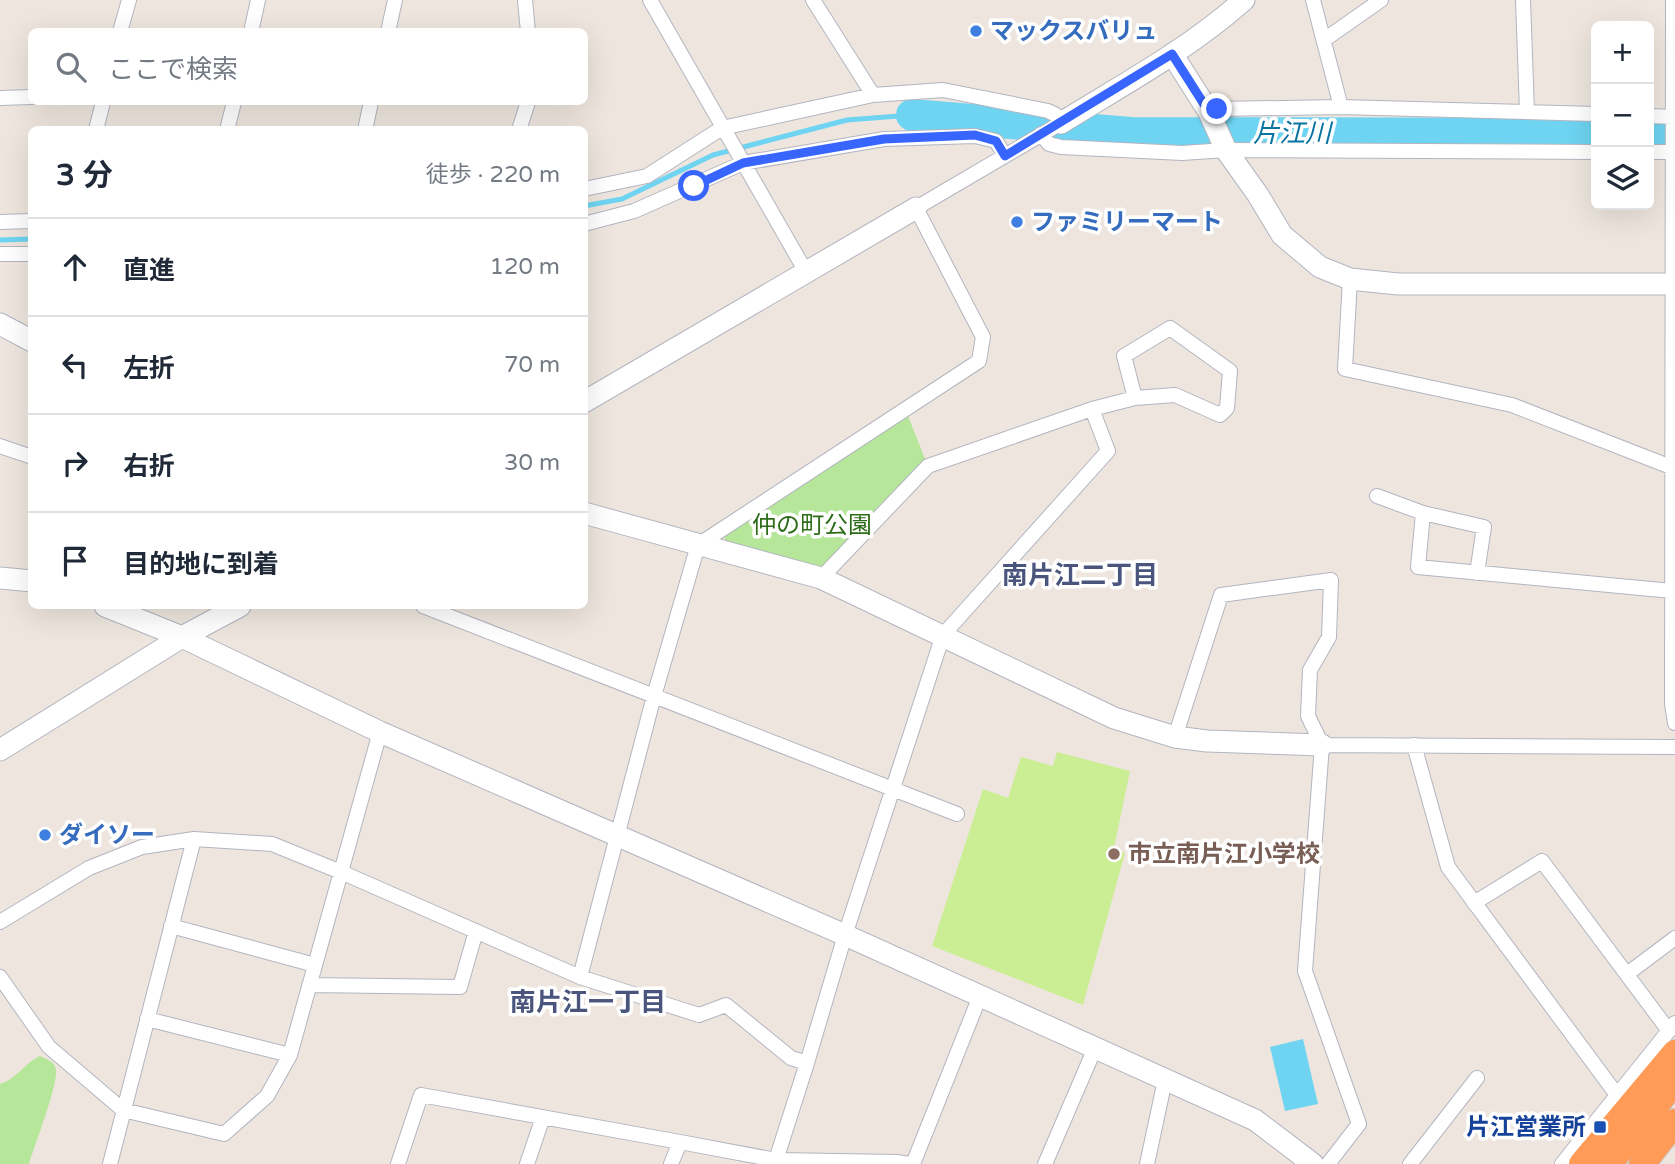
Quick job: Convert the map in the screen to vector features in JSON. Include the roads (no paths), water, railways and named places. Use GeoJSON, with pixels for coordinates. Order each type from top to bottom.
{"type":"FeatureCollection","features":[{"type":"Feature","properties":{"kind":"highway"},"geometry":{"type":"LineString","coordinates":[[1582,1164],[1673,1035]]}},
{"type":"Feature","properties":{"kind":"highway"},"geometry":{"type":"LineString","coordinates":[[1606,1164],[1675,1075]]}},
{"type":"Feature","properties":{"kind":"highway"},"geometry":{"type":"LineString","coordinates":[[1606,1164],[1675,1082]]}},
{"type":"Feature","properties":{"kind":"highway"},"geometry":{"type":"LineString","coordinates":[[1642,1164],[1675,1122]]}},
{"type":"Feature","properties":{"kind":"highway"},"geometry":{"type":"LineString","coordinates":[[1647,1164],[1675,1129]]}},
{"type":"Feature","properties":{"kind":"highway"},"geometry":{"type":"LineString","coordinates":[[1663,1164],[1675,1148]]}},
{"type":"Feature","properties":{"kind":"street"},"geometry":{"type":"LineString","coordinates":[[122,28],[129,0]]}},
{"type":"Feature","properties":{"kind":"street"},"geometry":{"type":"LineString","coordinates":[[252,28],[258,0]]}},
{"type":"Feature","properties":{"kind":"street"},"geometry":{"type":"LineString","coordinates":[[389,28],[395,0]]}},
{"type":"Feature","properties":{"kind":"street"},"geometry":{"type":"LineString","coordinates":[[525,0],[528,28]]}},
{"type":"Feature","properties":{"kind":"street"},"geometry":{"type":"LineString","coordinates":[[650,0],[806,272]]}},
{"type":"Feature","properties":{"kind":"street"},"geometry":{"type":"LineString","coordinates":[[813,0],[873,95]]}},
{"type":"Feature","properties":{"kind":"street"},"geometry":{"type":"LineString","coordinates":[[588,400],[1061,123],[1172,54],[1217,23],[1244,0]]}},
{"type":"Feature","properties":{"kind":"street"},"geometry":{"type":"LineString","coordinates":[[1313,0],[1341,107]]}},
{"type":"Feature","properties":{"kind":"street"},"geometry":{"type":"LineString","coordinates":[[1324,40],[1381,0]]}},
{"type":"Feature","properties":{"kind":"street"},"geometry":{"type":"LineString","coordinates":[[1523,0],[1527,112]]}},
{"type":"Feature","properties":{"kind":"street"},"geometry":{"type":"LineString","coordinates":[[1673,5],[1672,704],[1675,723]]}},
{"type":"Feature","properties":{"kind":"street"},"geometry":{"type":"LineString","coordinates":[[1172,54],[1209,112],[1226,150],[1282,235],[1320,267],[1350,279],[1398,284],[1673,284]]}},
{"type":"Feature","properties":{"kind":"street"},"geometry":{"type":"LineString","coordinates":[[588,188],[647,176],[722,128],[873,95],[943,90],[1048,111],[1061,123]]}},
{"type":"Feature","properties":{"kind":"street"},"geometry":{"type":"LineString","coordinates":[[0,97],[28,97]]}},
{"type":"Feature","properties":{"kind":"street"},"geometry":{"type":"LineString","coordinates":[[97,126],[102,105]]}},
{"type":"Feature","properties":{"kind":"street"},"geometry":{"type":"LineString","coordinates":[[228,126],[233,105]]}},
{"type":"Feature","properties":{"kind":"street"},"geometry":{"type":"LineString","coordinates":[[366,126],[371,105]]}},
{"type":"Feature","properties":{"kind":"street"},"geometry":{"type":"LineString","coordinates":[[520,126],[527,105]]}},
{"type":"Feature","properties":{"kind":"street"},"geometry":{"type":"LineString","coordinates":[[1209,112],[1217,109],[1341,107],[1591,114]]}},
{"type":"Feature","properties":{"kind":"street"},"geometry":{"type":"LineString","coordinates":[[1654,117],[1673,119]]}},
{"type":"Feature","properties":{"kind":"street"},"geometry":{"type":"LineString","coordinates":[[1041,134],[1049,144],[1062,147],[1182,153],[1226,150],[1591,152]]}},
{"type":"Feature","properties":{"kind":"street"},"geometry":{"type":"LineString","coordinates":[[588,223],[634,211],[743,163],[884,139],[975,135],[996,141],[1005,156]]}},
{"type":"Feature","properties":{"kind":"street"},"geometry":{"type":"LineString","coordinates":[[1654,152],[1673,150]]}},
{"type":"Feature","properties":{"kind":"street"},"geometry":{"type":"LineString","coordinates":[[580,977],[654,696],[698,545],[979,361],[983,337],[916,208]]}},
{"type":"Feature","properties":{"kind":"street"},"geometry":{"type":"LineString","coordinates":[[0,222],[28,221]]}},
{"type":"Feature","properties":{"kind":"street"},"geometry":{"type":"LineString","coordinates":[[0,254],[28,254]]}},
{"type":"Feature","properties":{"kind":"street"},"geometry":{"type":"LineString","coordinates":[[1350,279],[1345,369],[1512,405],[1673,474]]}},
{"type":"Feature","properties":{"kind":"street"},"geometry":{"type":"LineString","coordinates":[[0,324],[28,339]]}},
{"type":"Feature","properties":{"kind":"street"},"geometry":{"type":"LineString","coordinates":[[821,578],[928,466],[1092,409],[1135,398],[1175,395],[1220,415],[1227,408],[1230,371],[1170,328],[1124,356],[1135,398]]}},
{"type":"Feature","properties":{"kind":"street"},"geometry":{"type":"LineString","coordinates":[[775,1162],[845,935],[943,635],[1108,451],[1092,409]]}},
{"type":"Feature","properties":{"kind":"street"},"geometry":{"type":"LineString","coordinates":[[0,446],[28,456]]}},
{"type":"Feature","properties":{"kind":"street"},"geometry":{"type":"LineString","coordinates":[[1377,496],[1423,513],[1484,527],[1477,573]]}},
{"type":"Feature","properties":{"kind":"street"},"geometry":{"type":"LineString","coordinates":[[1423,513],[1418,567],[1672,591]]}},
{"type":"Feature","properties":{"kind":"street"},"geometry":{"type":"LineString","coordinates":[[588,514],[821,578],[1114,718],[1175,737],[1207,741],[1322,745],[1675,747]]}},
{"type":"Feature","properties":{"kind":"street"},"geometry":{"type":"LineString","coordinates":[[0,578],[28,581]]}},
{"type":"Feature","properties":{"kind":"street"},"geometry":{"type":"LineString","coordinates":[[1175,737],[1221,595],[1331,580],[1329,637],[1310,670],[1308,716],[1322,745],[1305,971],[1359,1124],[1328,1164]]}},
{"type":"Feature","properties":{"kind":"street"},"geometry":{"type":"LineString","coordinates":[[112,609],[182,637],[380,732],[845,935],[1255,1120],[1313,1164]]}},
{"type":"Feature","properties":{"kind":"street"},"geometry":{"type":"LineString","coordinates":[[0,750],[182,637],[234,609]]}},
{"type":"Feature","properties":{"kind":"street"},"geometry":{"type":"LineString","coordinates":[[431,609],[957,814]]}},
{"type":"Feature","properties":{"kind":"street"},"geometry":{"type":"LineString","coordinates":[[0,976],[49,1047],[123,1110],[224,1134],[267,1096],[290,1055],[380,732]]}},
{"type":"Feature","properties":{"kind":"street"},"geometry":{"type":"LineString","coordinates":[[1414,745],[1448,867],[1618,1095]]}},
{"type":"Feature","properties":{"kind":"street"},"geometry":{"type":"LineString","coordinates":[[110,1164],[194,839]]}},
{"type":"Feature","properties":{"kind":"street"},"geometry":{"type":"LineString","coordinates":[[0,922],[89,868],[142,847],[194,839],[272,844],[580,977],[699,1015],[726,1005],[792,1058],[807,1063]]}},
{"type":"Feature","properties":{"kind":"street"},"geometry":{"type":"LineString","coordinates":[[1474,903],[1542,861],[1673,1035],[1618,1095],[1562,1164]]}},
{"type":"Feature","properties":{"kind":"street"},"geometry":{"type":"LineString","coordinates":[[172,926],[315,965]]}},
{"type":"Feature","properties":{"kind":"street"},"geometry":{"type":"LineString","coordinates":[[309,985],[460,987],[476,931]]}},
{"type":"Feature","properties":{"kind":"street"},"geometry":{"type":"LineString","coordinates":[[1627,974],[1675,938]]}},
{"type":"Feature","properties":{"kind":"street"},"geometry":{"type":"LineString","coordinates":[[398,1164],[421,1095],[775,1162],[911,1164],[980,996]]}},
{"type":"Feature","properties":{"kind":"street"},"geometry":{"type":"LineString","coordinates":[[147,1019],[290,1055]]}},
{"type":"Feature","properties":{"kind":"street"},"geometry":{"type":"LineString","coordinates":[[1045,1164],[1095,1048]]}},
{"type":"Feature","properties":{"kind":"street"},"geometry":{"type":"LineString","coordinates":[[1410,1164],[1477,1079]]}},
{"type":"Feature","properties":{"kind":"street"},"geometry":{"type":"LineString","coordinates":[[1147,1164],[1165,1080]]}},
{"type":"Feature","properties":{"kind":"street"},"geometry":{"type":"LineString","coordinates":[[527,1164],[543,1117]]}},
{"type":"Feature","properties":{"kind":"street"},"geometry":{"type":"LineString","coordinates":[[671,1164],[680,1142]]}},
{"type":"Feature","properties":{"kind":"water"},"geometry":{"type":"Polygon","coordinates":[[[1303,1039],[1318,1104],[1285,1111],[1270,1047],[1303,1039]]]}},
{"type":"Feature","properties":{"kind":"waterway","name":"片江川"},"geometry":{"type":"LineString","coordinates":[[588,205],[622,199],[713,155],[847,120],[912,115]]}},
{"type":"Feature","properties":{"kind":"waterway","name":"片江川"},"geometry":{"type":"LineString","coordinates":[[912,115],[1131,133],[1591,134]]}},
{"type":"Feature","properties":{"kind":"waterway","name":"片江川"},"geometry":{"type":"LineString","coordinates":[[1654,133],[1675,133]]}},
{"type":"Feature","properties":{"kind":"waterway","name":"片江川"},"geometry":{"type":"LineString","coordinates":[[0,240],[28,239]]}},
{"type":"Feature","properties":{"kind":"place","name":"マックスバリュ"},"geometry":{"type":"Point","coordinates":[976,31]}},
{"type":"Feature","properties":{"kind":"place","name":"ファミリーマート"},"geometry":{"type":"Point","coordinates":[1017,222]}},
{"type":"Feature","properties":{"kind":"place","name":"ダイソー"},"geometry":{"type":"Point","coordinates":[45,835]}},
{"type":"Feature","properties":{"kind":"place","name":"市立南片江小学校"},"geometry":{"type":"Point","coordinates":[1114,854]}},
{"type":"Feature","properties":{"kind":"place","name":"片江営業所"},"geometry":{"type":"Point","coordinates":[1600,1127]}},
{"type":"Feature","properties":{"kind":"district","name":"南片江二丁目"},"geometry":{"type":"Point","coordinates":[1080,575]}},
{"type":"Feature","properties":{"kind":"district","name":"南片江一丁目"},"geometry":{"type":"Point","coordinates":[588,1002]}},
{"type":"Feature","properties":{"kind":"park label","name":"仲の町公園"},"geometry":{"type":"Point","coordinates":[812,525]}}]}
